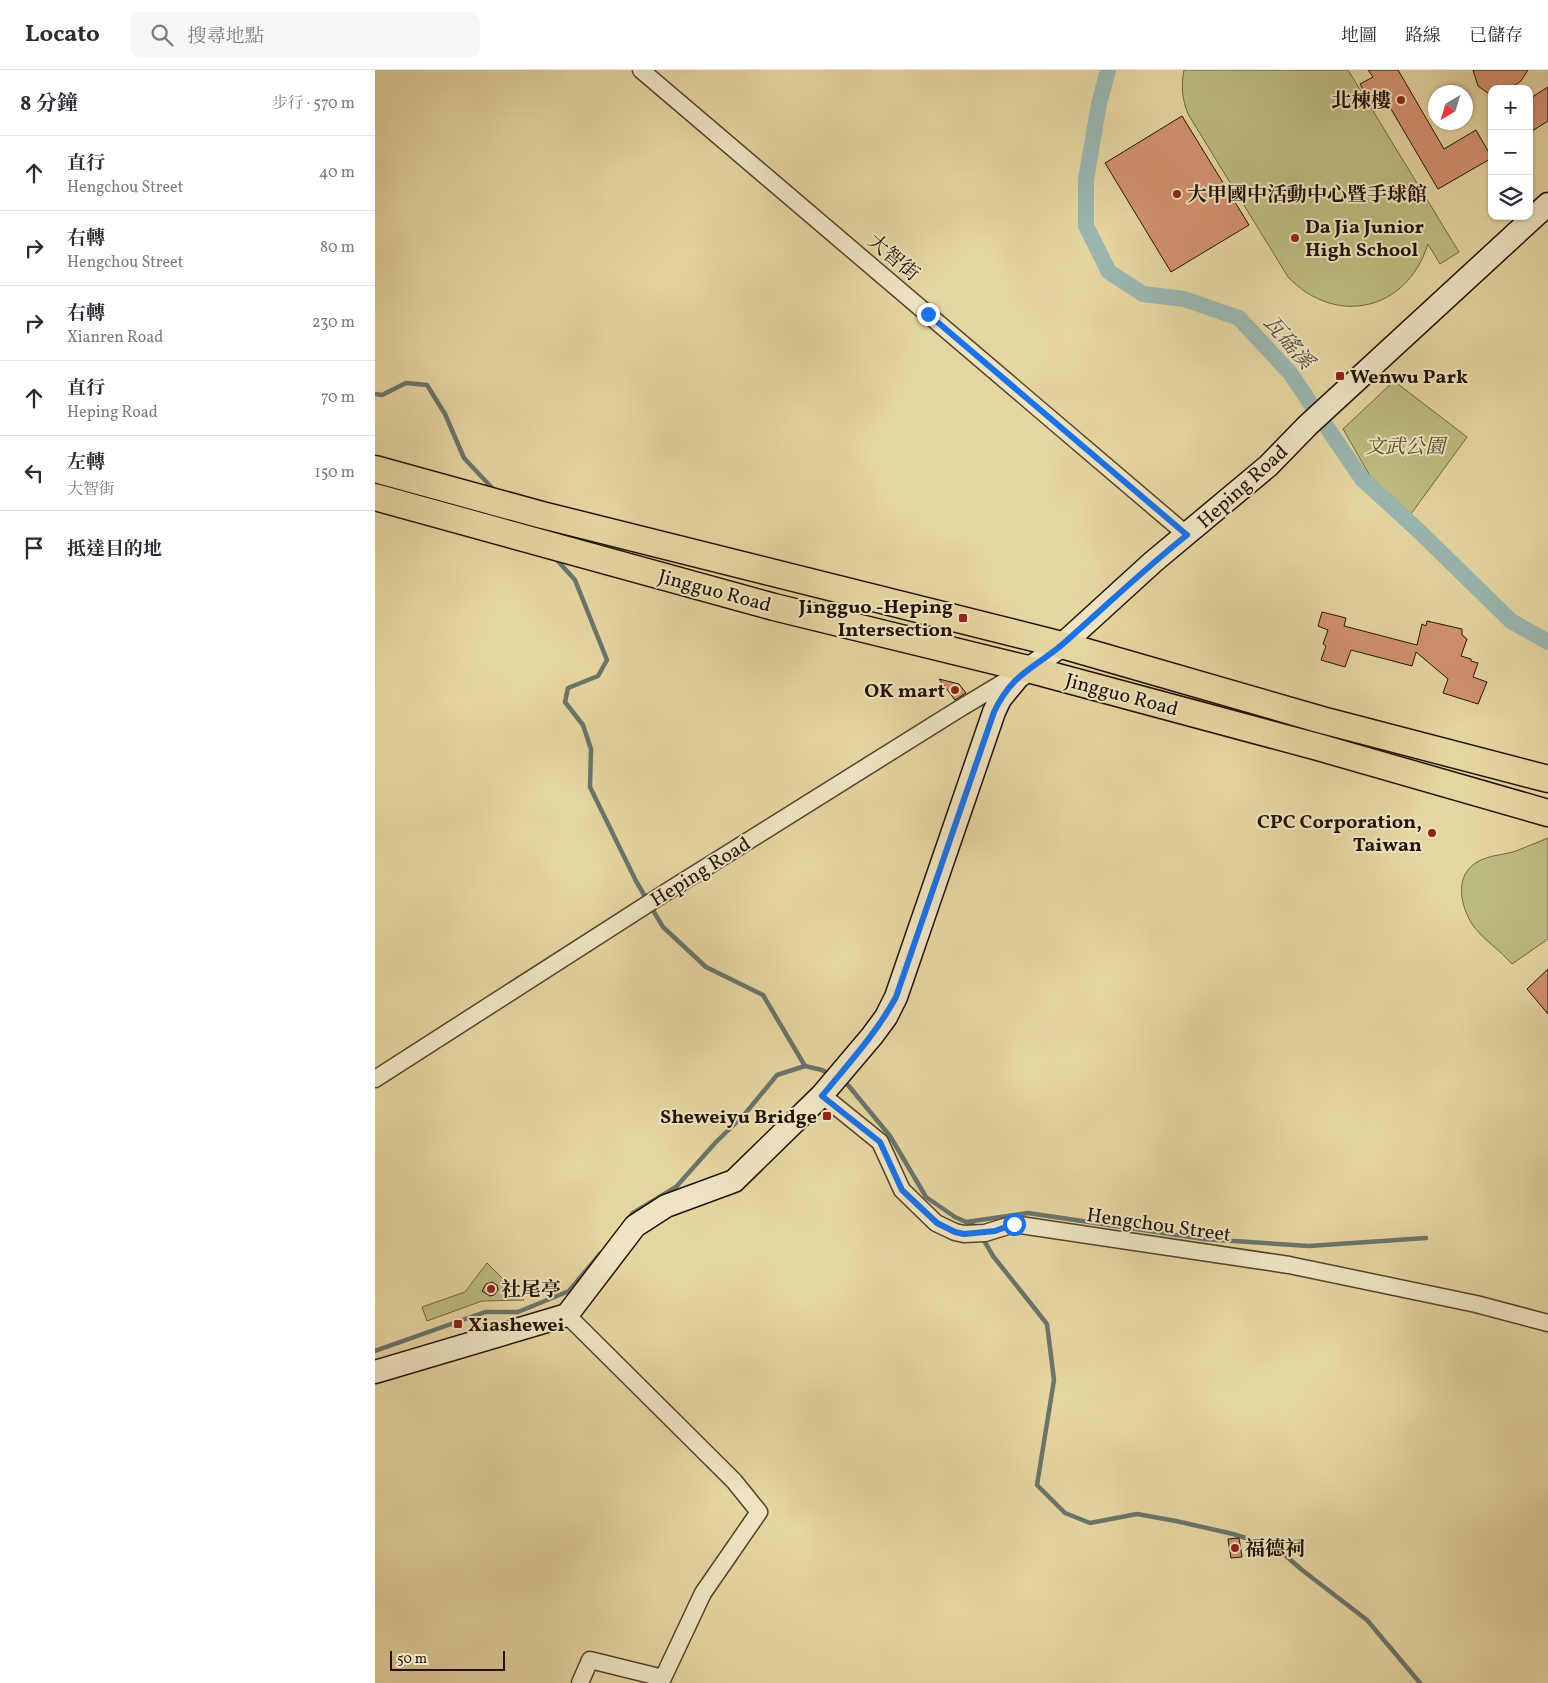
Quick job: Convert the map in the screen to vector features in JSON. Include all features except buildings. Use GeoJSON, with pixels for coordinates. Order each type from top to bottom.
{"type":"FeatureCollection","features":[{"type":"Feature","properties":{"kind":"main road","name":"Jingguo Road"},"geometry":{"type":"LineString","coordinates":[[375,469],[552,518],[1062,645],[1322,720],[1548,779]]}},
{"type":"Feature","properties":{"kind":"main road","name":"Jingguo Road"},"geometry":{"type":"LineString","coordinates":[[375,497],[774,606],[1028,668],[1318,747],[1548,813]]}},
{"type":"Feature","properties":{"kind":"street","name":"大智街"},"geometry":{"type":"LineString","coordinates":[[641,70],[1187,535]]}},
{"type":"Feature","properties":{"kind":"street","name":"Heping Road"},"geometry":{"type":"LineString","coordinates":[[375,1078],[668,891],[1028,668],[1062,645],[1153,562],[1268,466],[1308,425],[1548,204]]}},
{"type":"Feature","properties":{"kind":"street","name":"Heping Road"},"geometry":{"type":"LineString","coordinates":[[567,1314],[635,1226],[649,1215],[666,1206],[734,1181],[822,1096],[886,1017],[896,997],[994,712],[1000,699],[1010,686],[1028,668]]}},
{"type":"Feature","properties":{"kind":"street","name":"Hengchou Street"},"geometry":{"type":"LineString","coordinates":[[822,1096],[880,1142],[902,1190],[937,1223],[955,1232],[964,1234],[985,1232],[1014,1224],[1289,1265],[1476,1304],[1548,1323]]}},
{"type":"Feature","properties":{"kind":"street"},"geometry":{"type":"LineString","coordinates":[[375,1372],[567,1314],[734,1481],[759,1512],[703,1594],[663,1678],[590,1660],[580,1683]]}},
{"type":"Feature","properties":{"kind":"green space"},"geometry":{"type":"Polygon","coordinates":[[[1184,70],[1348,70],[1459,252],[1440,264],[1428,244],[1418,267],[1404,284],[1387,297],[1368,304],[1348,306],[1327,302],[1307,293],[1288,277],[1188,114],[1183,92],[1184,70]]]}},
{"type":"Feature","properties":{"kind":"green space","name":"文武公園"},"geometry":{"type":"Polygon","coordinates":[[[1394,381],[1467,437],[1411,514],[1370,476],[1343,429],[1394,381]]]}},
{"type":"Feature","properties":{"kind":"green space"},"geometry":{"type":"Polygon","coordinates":[[[1548,838],[1548,939],[1512,964],[1483,937],[1469,919],[1461,891],[1462,882],[1465,874],[1479,861],[1488,857],[1516,851],[1548,838]]]}},
{"type":"Feature","properties":{"kind":"green space"},"geometry":{"type":"Polygon","coordinates":[[[487,1263],[524,1300],[482,1301],[427,1321],[422,1307],[465,1292],[487,1263]]]}},
{"type":"Feature","properties":{"kind":"waterway","name":"瓦磘溪"},"geometry":{"type":"LineString","coordinates":[[1108,70],[1099,104],[1086,179],[1086,226],[1109,272],[1143,294],[1184,299],[1239,318],[1290,373],[1362,479],[1420,532],[1511,621],[1548,642]]}},
{"type":"Feature","properties":{"kind":"waterway"},"geometry":{"type":"LineString","coordinates":[[375,394],[382,395],[406,383],[427,385],[445,414],[464,458],[494,490]]}},
{"type":"Feature","properties":{"kind":"waterway"},"geometry":{"type":"LineString","coordinates":[[556,559],[575,580],[607,660],[598,676],[568,688],[565,702],[583,725],[591,749],[590,787],[647,900]]}},
{"type":"Feature","properties":{"kind":"waterway"},"geometry":{"type":"LineString","coordinates":[[651,907],[663,927],[706,967],[763,995],[805,1066],[822,1070],[830,1075]]}},
{"type":"Feature","properties":{"kind":"waterway"},"geometry":{"type":"LineString","coordinates":[[629,1218],[633,1213],[676,1187],[716,1142],[744,1115],[777,1075],[805,1066]]}},
{"type":"Feature","properties":{"kind":"waterway"},"geometry":{"type":"LineString","coordinates":[[841,1081],[848,1085],[890,1136],[926,1197],[955,1217],[977,1228]]}},
{"type":"Feature","properties":{"kind":"waterway"},"geometry":{"type":"LineString","coordinates":[[966,1222],[1028,1213],[1204,1239],[1309,1246],[1426,1238]]}},
{"type":"Feature","properties":{"kind":"waterway"},"geometry":{"type":"LineString","coordinates":[[982,1237],[993,1256],[1047,1324],[1054,1380],[1037,1485],[1065,1513],[1090,1523],[1137,1514],[1233,1534],[1277,1548],[1302,1570],[1367,1620],[1420,1683]]}},
{"type":"Feature","properties":{"kind":"waterway"},"geometry":{"type":"LineString","coordinates":[[375,1351],[485,1312],[518,1312],[569,1291],[600,1254]]}},
{"type":"Feature","properties":{"kind":"place","name":"北棟樓"},"geometry":{"type":"Point","coordinates":[1401,100]}},
{"type":"Feature","properties":{"kind":"place","name":"大甲國中活動中心暨手球館"},"geometry":{"type":"Point","coordinates":[1177,194]}},
{"type":"Feature","properties":{"kind":"place","name":"Da Jia Junior High School"},"geometry":{"type":"Point","coordinates":[1295,238]}},
{"type":"Feature","properties":{"kind":"place","name":"Wenwu Park"},"geometry":{"type":"Point","coordinates":[1340,376]}},
{"type":"Feature","properties":{"kind":"place","name":"Jingguo -Heping Intersection"},"geometry":{"type":"Point","coordinates":[963,618]}},
{"type":"Feature","properties":{"kind":"place","name":"OK mart"},"geometry":{"type":"Point","coordinates":[955,690]}},
{"type":"Feature","properties":{"kind":"place","name":"CPC Corporation, Taiwan"},"geometry":{"type":"Point","coordinates":[1432,833]}},
{"type":"Feature","properties":{"kind":"place","name":"Sheweiyu Bridge"},"geometry":{"type":"Point","coordinates":[827,1116]}},
{"type":"Feature","properties":{"kind":"place","name":"社尾亭"},"geometry":{"type":"Point","coordinates":[491,1289]}},
{"type":"Feature","properties":{"kind":"place","name":"Xiashewei"},"geometry":{"type":"Point","coordinates":[458,1324]}},
{"type":"Feature","properties":{"kind":"place","name":"福德祠"},"geometry":{"type":"Point","coordinates":[1235,1548]}},
{"type":"Feature","properties":{"kind":"route"},"geometry":{"type":"LineString","coordinates":[[928,314],[1187,535],[1153,562],[1062,645],[1028,668],[1000,699],[896,997],[886,1017],[872,1036],[822,1096],[880,1142],[902,1190],[937,1223],[955,1232],[964,1234],[995,1231],[1014,1224]]}}]}
